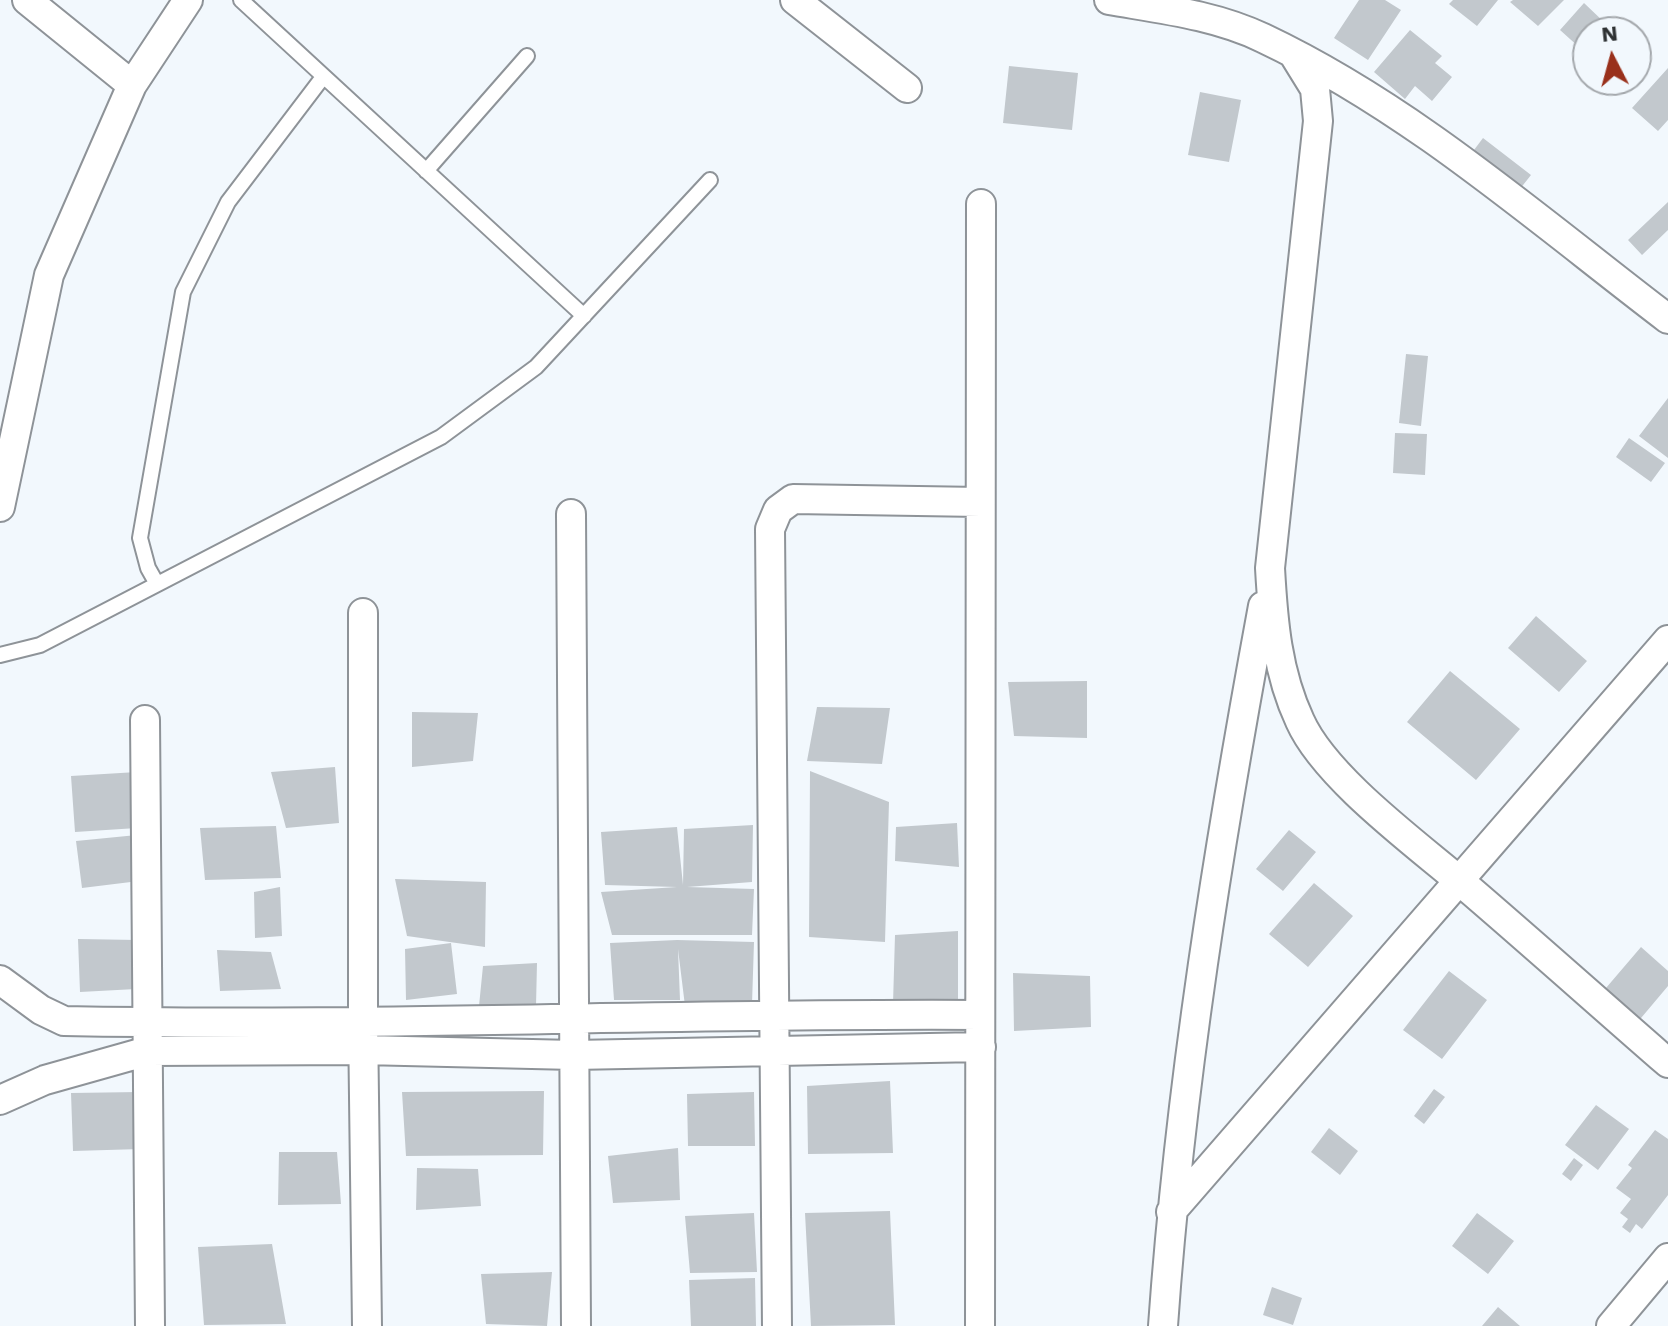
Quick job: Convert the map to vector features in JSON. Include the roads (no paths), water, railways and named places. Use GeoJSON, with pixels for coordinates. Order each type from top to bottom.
{"type":"FeatureCollection","features":[{"type":"Feature","properties":{"kind":"street"},"geometry":{"type":"LineString","coordinates":[[27,0],[132,85]]}},
{"type":"Feature","properties":{"kind":"street"},"geometry":{"type":"LineString","coordinates":[[0,507],[49,275],[132,85],[188,0]]}},
{"type":"Feature","properties":{"kind":"street"},"geometry":{"type":"LineString","coordinates":[[795,0],[907,88]]}},
{"type":"Feature","properties":{"kind":"street"},"geometry":{"type":"LineString","coordinates":[[1109,0],[1214,20],[1262,37],[1354,86],[1417,129],[1668,319]]}},
{"type":"Feature","properties":{"kind":"street"},"geometry":{"type":"LineString","coordinates":[[1163,1326],[1171,1212],[1221,838],[1270,568],[1318,121],[1315,89],[1294,55]]}},
{"type":"Feature","properties":{"kind":"street"},"geometry":{"type":"LineString","coordinates":[[980,1326],[981,204]]}},
{"type":"Feature","properties":{"kind":"street"},"geometry":{"type":"LineString","coordinates":[[777,1326],[770,529],[778,510],[793,499],[980,502]]}},
{"type":"Feature","properties":{"kind":"street"},"geometry":{"type":"LineString","coordinates":[[571,514],[576,1326]]}},
{"type":"Feature","properties":{"kind":"street"},"geometry":{"type":"LineString","coordinates":[[1270,568],[1274,630],[1283,677],[1301,724],[1327,758],[1382,816],[1668,1063]]}},
{"type":"Feature","properties":{"kind":"street"},"geometry":{"type":"LineString","coordinates":[[363,613],[363,1050],[367,1326]]}},
{"type":"Feature","properties":{"kind":"street"},"geometry":{"type":"LineString","coordinates":[[1171,1212],[1461,882],[1668,640]]}},
{"type":"Feature","properties":{"kind":"street"},"geometry":{"type":"LineString","coordinates":[[145,720],[150,1023],[150,1326]]}},
{"type":"Feature","properties":{"kind":"street"},"geometry":{"type":"LineString","coordinates":[[0,980],[41,1010],[64,1021],[572,1020],[774,1013],[980,1015]]}},
{"type":"Feature","properties":{"kind":"street"},"geometry":{"type":"LineString","coordinates":[[0,1100],[45,1080],[148,1051],[363,1050],[574,1055],[981,1047]]}},
{"type":"Feature","properties":{"kind":"street"},"geometry":{"type":"LineString","coordinates":[[1611,1326],[1668,1258]]}},
{"type":"Feature","properties":{"kind":"lane"},"geometry":{"type":"LineString","coordinates":[[241,0],[584,316]]}},
{"type":"Feature","properties":{"kind":"lane"},"geometry":{"type":"LineString","coordinates":[[426,171],[527,56]]}},
{"type":"Feature","properties":{"kind":"lane"},"geometry":{"type":"LineString","coordinates":[[157,584],[148,568],[140,538],[183,292],[228,202],[323,77]]}},
{"type":"Feature","properties":{"kind":"lane"},"geometry":{"type":"LineString","coordinates":[[0,655],[40,645],[441,437],[536,367],[710,180]]}}]}
